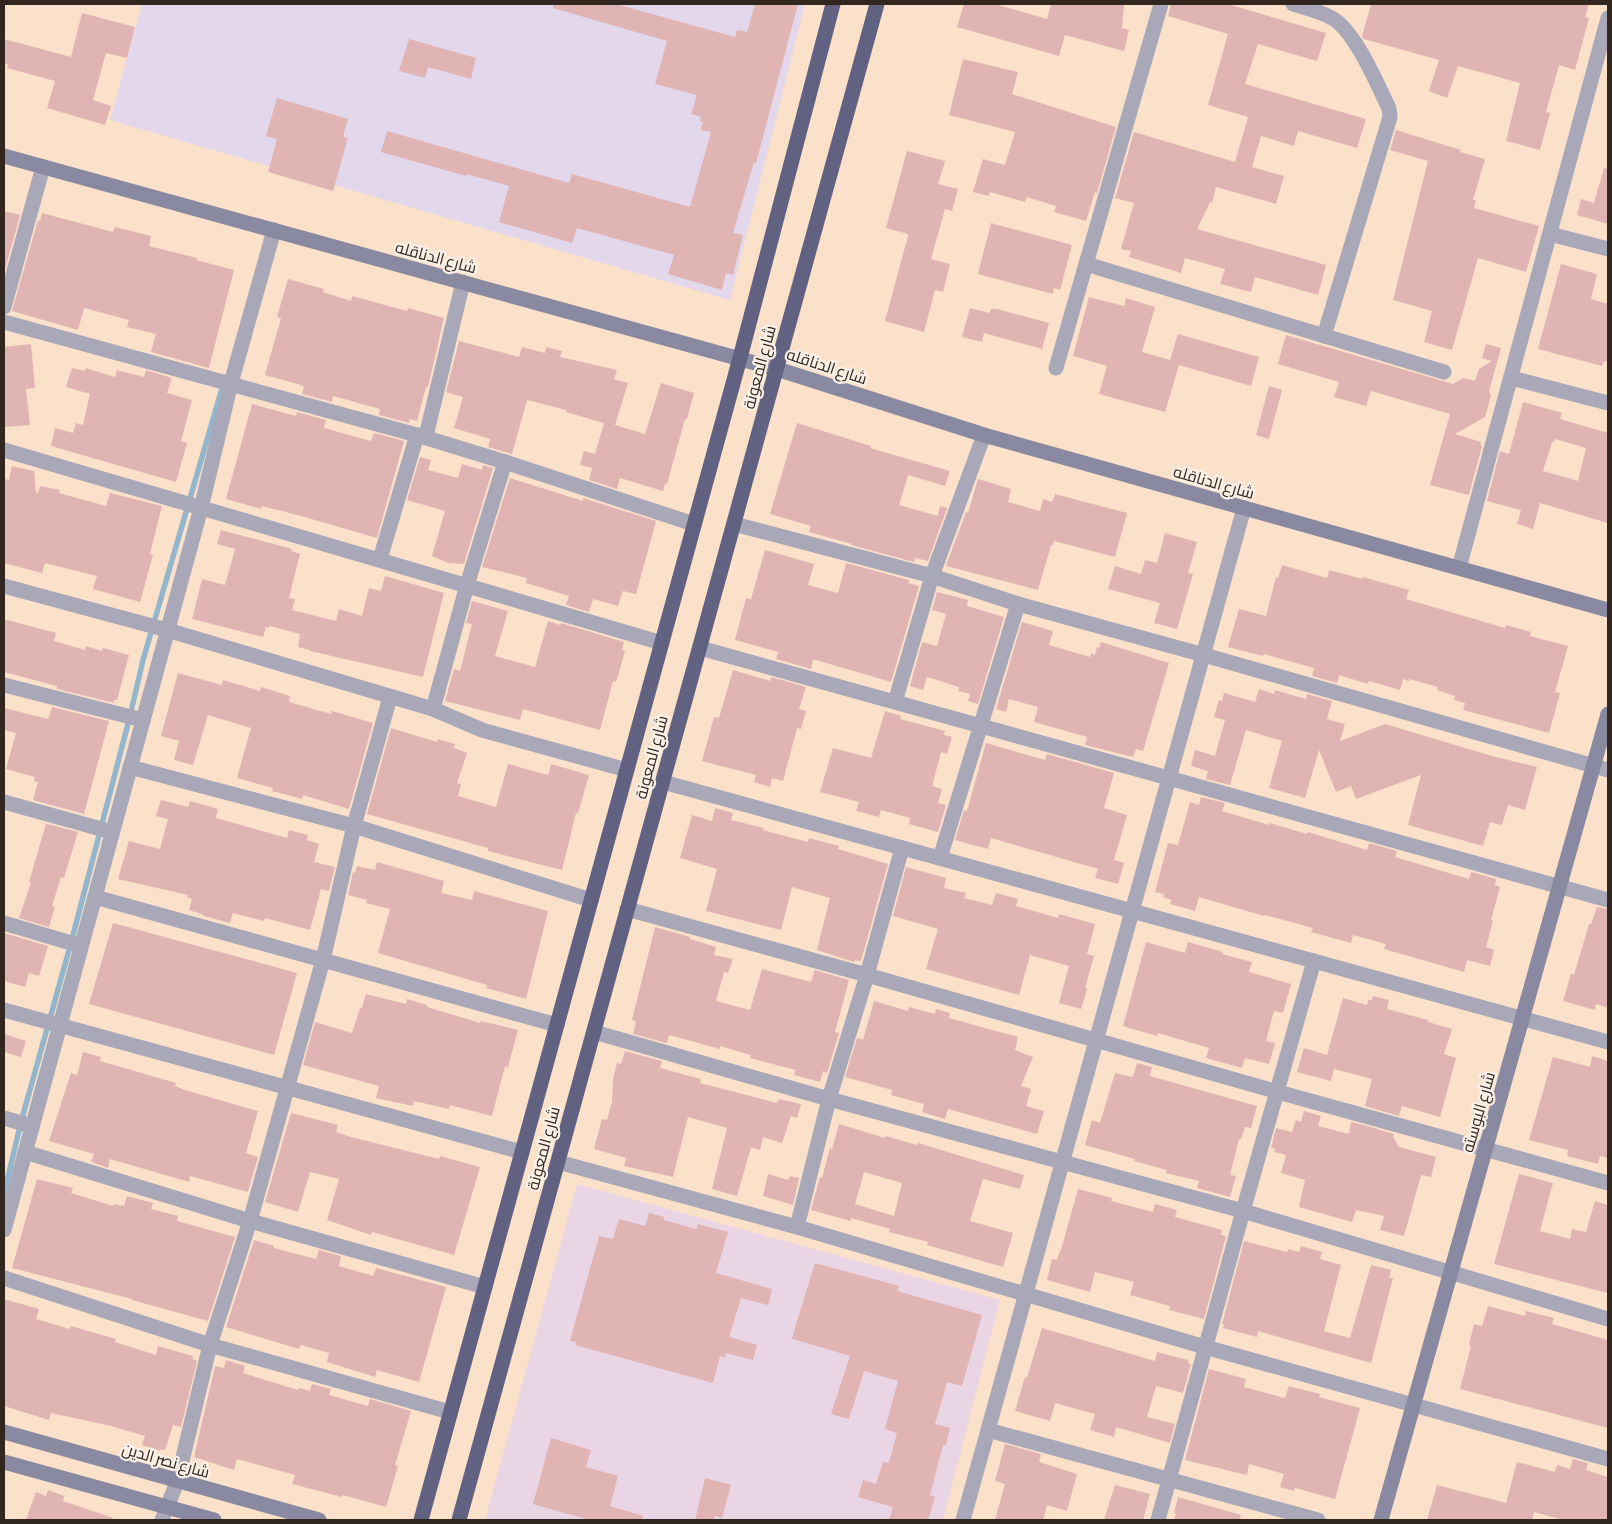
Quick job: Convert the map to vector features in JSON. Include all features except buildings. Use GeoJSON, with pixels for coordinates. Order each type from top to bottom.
{"type":"FeatureCollection","features":[{"type":"Feature","properties":{"kind":"highway","name":"شارع المعونة"},"geometry":{"type":"LineString","coordinates":[[421,1520],[740,358],[833,4]]}},
{"type":"Feature","properties":{"kind":"highway","name":"شارع المعونة"},"geometry":{"type":"LineString","coordinates":[[459,1520],[877,4]]}},
{"type":"Feature","properties":{"kind":"street"},"geometry":{"type":"LineString","coordinates":[[1056,368],[1161,4]]}},
{"type":"Feature","properties":{"kind":"street"},"geometry":{"type":"LineString","coordinates":[[1293,4],[1331,17],[1342,24],[1355,42],[1389,108],[1390,118],[1324,336]]}},
{"type":"Feature","properties":{"kind":"street"},"geometry":{"type":"LineString","coordinates":[[1459,568],[1608,18]]}},
{"type":"Feature","properties":{"kind":"street","name":"شارع الدناقله"},"geometry":{"type":"LineString","coordinates":[[4,156],[777,368],[984,435],[1608,610]]}},
{"type":"Feature","properties":{"kind":"street"},"geometry":{"type":"LineString","coordinates":[[4,307],[43,167]]}},
{"type":"Feature","properties":{"kind":"street"},"geometry":{"type":"LineString","coordinates":[[5,1221],[201,508],[231,383],[274,230]]}},
{"type":"Feature","properties":{"kind":"street"},"geometry":{"type":"LineString","coordinates":[[1550,234],[1608,249]]}},
{"type":"Feature","properties":{"kind":"street"},"geometry":{"type":"LineString","coordinates":[[1086,264],[1444,372]]}},
{"type":"Feature","properties":{"kind":"street"},"geometry":{"type":"LineString","coordinates":[[417,435],[426,436],[463,282]]}},
{"type":"Feature","properties":{"kind":"street"},"geometry":{"type":"LineString","coordinates":[[4,322],[417,435],[694,524]]}},
{"type":"Feature","properties":{"kind":"street"},"geometry":{"type":"LineString","coordinates":[[1511,378],[1608,403]]}},
{"type":"Feature","properties":{"kind":"street"},"geometry":{"type":"LineString","coordinates":[[380,559],[417,435]]}},
{"type":"Feature","properties":{"kind":"street"},"geometry":{"type":"LineString","coordinates":[[895,702],[932,576],[984,435]]}},
{"type":"Feature","properties":{"kind":"street"},"geometry":{"type":"LineString","coordinates":[[4,450],[662,643]]}},
{"type":"Feature","properties":{"kind":"street"},"geometry":{"type":"LineString","coordinates":[[433,710],[467,585],[505,462]]}},
{"type":"Feature","properties":{"kind":"street"},"geometry":{"type":"LineString","coordinates":[[963,1520],[1244,508]]}},
{"type":"Feature","properties":{"kind":"street"},"geometry":{"type":"LineString","coordinates":[[734,524],[932,576],[1018,604],[1204,654],[1608,770]]}},
{"type":"Feature","properties":{"kind":"street"},"geometry":{"type":"LineString","coordinates":[[4,586],[167,630],[433,710],[482,730],[626,770]]}},
{"type":"Feature","properties":{"kind":"street"},"geometry":{"type":"LineString","coordinates":[[940,858],[1018,604]]}},
{"type":"Feature","properties":{"kind":"street"},"geometry":{"type":"LineString","coordinates":[[700,648],[1608,900]]}},
{"type":"Feature","properties":{"kind":"street"},"geometry":{"type":"LineString","coordinates":[[4,685],[143,720]]}},
{"type":"Feature","properties":{"kind":"street"},"geometry":{"type":"LineString","coordinates":[[164,1514],[177,1482],[210,1345],[250,1220],[323,960],[354,826],[390,697]]}},
{"type":"Feature","properties":{"kind":"street","name":"شارع البوسته"},"geometry":{"type":"LineString","coordinates":[[1381,1520],[1608,714]]}},
{"type":"Feature","properties":{"kind":"street"},"geometry":{"type":"LineString","coordinates":[[130,766],[354,826],[591,900]]}},
{"type":"Feature","properties":{"kind":"street"},"geometry":{"type":"LineString","coordinates":[[663,782],[1608,1042]]}},
{"type":"Feature","properties":{"kind":"street"},"geometry":{"type":"LineString","coordinates":[[4,802],[112,832]]}},
{"type":"Feature","properties":{"kind":"street"},"geometry":{"type":"LineString","coordinates":[[797,1227],[829,1099],[868,975],[902,848]]}},
{"type":"Feature","properties":{"kind":"street"},"geometry":{"type":"LineString","coordinates":[[95,897],[557,1025]]}},
{"type":"Feature","properties":{"kind":"street"},"geometry":{"type":"LineString","coordinates":[[628,910],[868,975],[1278,1092],[1608,1183]]}},
{"type":"Feature","properties":{"kind":"street"},"geometry":{"type":"LineString","coordinates":[[4,923],[81,946]]}},
{"type":"Feature","properties":{"kind":"street"},"geometry":{"type":"LineString","coordinates":[[1158,1520],[1205,1346],[1314,961]]}},
{"type":"Feature","properties":{"kind":"street"},"geometry":{"type":"LineString","coordinates":[[4,1010],[522,1152]]}},
{"type":"Feature","properties":{"kind":"street"},"geometry":{"type":"LineString","coordinates":[[594,1032],[829,1099],[1243,1210],[1608,1319]]}},
{"type":"Feature","properties":{"kind":"street"},"geometry":{"type":"LineString","coordinates":[[4,1118],[32,1126]]}},
{"type":"Feature","properties":{"kind":"street"},"geometry":{"type":"LineString","coordinates":[[25,1152],[250,1220],[485,1287]]}},
{"type":"Feature","properties":{"kind":"street"},"geometry":{"type":"LineString","coordinates":[[558,1162],[797,1227],[1205,1346],[1608,1459]]}},
{"type":"Feature","properties":{"kind":"street"},"geometry":{"type":"LineString","coordinates":[[4,1278],[210,1345],[450,1412]]}},
{"type":"Feature","properties":{"kind":"street"},"geometry":{"type":"LineString","coordinates":[[988,1430],[1318,1520]]}},
{"type":"Feature","properties":{"kind":"street","name":"شارع نصر الدين"},"geometry":{"type":"LineString","coordinates":[[4,1432],[177,1482],[319,1520]]}},
{"type":"Feature","properties":{"kind":"street"},"geometry":{"type":"LineString","coordinates":[[4,1462],[164,1514],[214,1520]]}},
{"type":"Feature","properties":{"kind":"shaded area"},"geometry":{"type":"Polygon","coordinates":[[[142,4],[805,4],[730,300],[110,120],[142,4]]]}},
{"type":"Feature","properties":{"kind":"shaded area"},"geometry":{"type":"Polygon","coordinates":[[[577,1184],[1000,1300],[943,1520],[485,1520],[577,1184]]]}},
{"type":"Feature","properties":{"kind":"waterway"},"geometry":{"type":"LineString","coordinates":[[4,1194],[21,1122],[71,943],[143,660],[223,385]]}}]}
